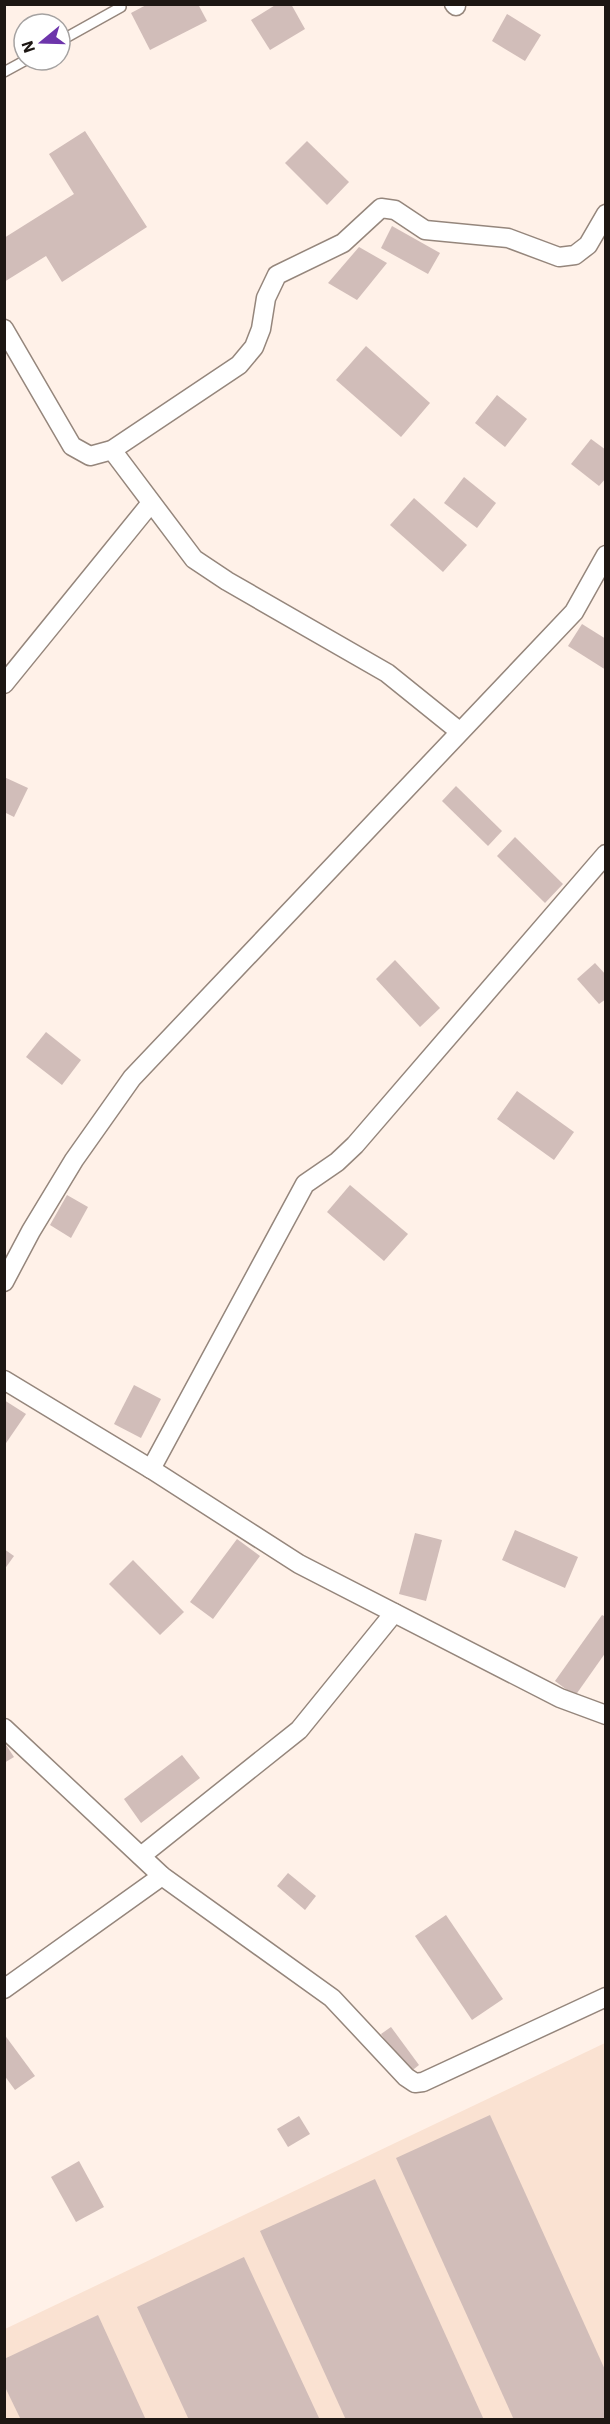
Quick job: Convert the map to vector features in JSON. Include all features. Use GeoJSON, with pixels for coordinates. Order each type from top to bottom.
{"type":"FeatureCollection","features":[{"type":"Feature","properties":{"kind":"street"},"geometry":{"type":"LineString","coordinates":[[4,329],[72,447],[90,456],[112,450],[239,365],[254,347],[261,329],[266,298],[277,275],[343,243],[381,208],[395,210],[425,230],[508,238],[559,257],[575,255],[588,245],[606,214]]}},
{"type":"Feature","properties":{"kind":"street"},"geometry":{"type":"LineString","coordinates":[[112,450],[194,558],[227,581],[387,672],[459,731]]}},
{"type":"Feature","properties":{"kind":"street"},"geometry":{"type":"LineString","coordinates":[[4,684],[151,503]]}},
{"type":"Feature","properties":{"kind":"street"},"geometry":{"type":"LineString","coordinates":[[4,1282],[31,1231],[74,1160],[132,1078],[574,612],[606,555]]}},
{"type":"Feature","properties":{"kind":"street"},"geometry":{"type":"LineString","coordinates":[[151,1468],[305,1184],[337,1162],[355,1145],[606,854]]}},
{"type":"Feature","properties":{"kind":"street"},"geometry":{"type":"LineString","coordinates":[[4,1380],[151,1468],[298,1564],[560,1698],[606,1715]]}},
{"type":"Feature","properties":{"kind":"street"},"geometry":{"type":"LineString","coordinates":[[141,1856],[299,1730],[394,1612]]}},
{"type":"Feature","properties":{"kind":"street"},"geometry":{"type":"LineString","coordinates":[[4,1728],[162,1876],[332,1998],[415,2083],[423,2082],[606,1997]]}},
{"type":"Feature","properties":{"kind":"street"},"geometry":{"type":"LineString","coordinates":[[4,1989],[162,1876]]}},
{"type":"Feature","properties":{"kind":"lane"},"geometry":{"type":"LineString","coordinates":[[72,34],[121,7]]}},
{"type":"Feature","properties":{"kind":"shaded area"},"geometry":{"type":"Polygon","coordinates":[[[605,2043],[605,2419],[5,2420],[5,2329],[605,2043]]]}},
{"type":"Feature","properties":{"kind":"building"},"geometry":{"type":"Polygon","coordinates":[[[148,4],[198,4],[207,21],[150,50],[131,13],[148,4]]]}},
{"type":"Feature","properties":{"kind":"building"},"geometry":{"type":"Polygon","coordinates":[[[277,4],[291,4],[305,29],[270,50],[251,20],[277,4]]]}},
{"type":"Feature","properties":{"kind":"building"},"geometry":{"type":"Polygon","coordinates":[[[507,14],[541,35],[525,61],[492,41],[507,14]]]}},
{"type":"Feature","properties":{"kind":"building"},"geometry":{"type":"Polygon","coordinates":[[[85,131],[147,227],[62,282],[46,256],[4,282],[4,238],[74,194],[49,154],[85,131]]]}},
{"type":"Feature","properties":{"kind":"building"},"geometry":{"type":"Polygon","coordinates":[[[307,141],[349,182],[327,205],[285,163],[307,141]]]}},
{"type":"Feature","properties":{"kind":"building"},"geometry":{"type":"Polygon","coordinates":[[[392,226],[440,253],[428,274],[381,248],[392,226]]]}},
{"type":"Feature","properties":{"kind":"building"},"geometry":{"type":"Polygon","coordinates":[[[359,247],[387,263],[357,300],[328,283],[359,247]]]}},
{"type":"Feature","properties":{"kind":"building"},"geometry":{"type":"Polygon","coordinates":[[[366,346],[430,403],[401,437],[336,380],[366,346]]]}},
{"type":"Feature","properties":{"kind":"building"},"geometry":{"type":"Polygon","coordinates":[[[497,395],[527,419],[505,447],[475,423],[497,395]]]}},
{"type":"Feature","properties":{"kind":"building"},"geometry":{"type":"Polygon","coordinates":[[[591,439],[606,450],[606,478],[599,486],[571,464],[591,439]]]}},
{"type":"Feature","properties":{"kind":"building"},"geometry":{"type":"Polygon","coordinates":[[[464,477],[496,503],[477,528],[444,503],[464,477]]]}},
{"type":"Feature","properties":{"kind":"building"},"geometry":{"type":"Polygon","coordinates":[[[414,498],[467,545],[443,572],[390,525],[414,498]]]}},
{"type":"Feature","properties":{"kind":"building"},"geometry":{"type":"Polygon","coordinates":[[[582,624],[606,639],[606,670],[568,646],[582,624]]]}},
{"type":"Feature","properties":{"kind":"building"},"geometry":{"type":"Polygon","coordinates":[[[4,777],[28,788],[14,817],[4,812],[4,777]]]}},
{"type":"Feature","properties":{"kind":"building"},"geometry":{"type":"Polygon","coordinates":[[[456,786],[502,831],[488,846],[442,801],[456,786]]]}},
{"type":"Feature","properties":{"kind":"building"},"geometry":{"type":"Polygon","coordinates":[[[515,837],[563,884],[545,903],[497,856],[515,837]]]}},
{"type":"Feature","properties":{"kind":"building"},"geometry":{"type":"Polygon","coordinates":[[[395,960],[440,1008],[420,1027],[376,979],[395,960]]]}},
{"type":"Feature","properties":{"kind":"building"},"geometry":{"type":"Polygon","coordinates":[[[595,963],[606,975],[606,999],[599,1004],[577,979],[595,963]]]}},
{"type":"Feature","properties":{"kind":"building"},"geometry":{"type":"Polygon","coordinates":[[[46,1032],[81,1060],[62,1085],[26,1057],[46,1032]]]}},
{"type":"Feature","properties":{"kind":"building"},"geometry":{"type":"Polygon","coordinates":[[[517,1091],[574,1132],[554,1160],[497,1119],[517,1091]]]}},
{"type":"Feature","properties":{"kind":"building"},"geometry":{"type":"Polygon","coordinates":[[[350,1185],[408,1234],[384,1261],[327,1212],[350,1185]]]}},
{"type":"Feature","properties":{"kind":"building"},"geometry":{"type":"Polygon","coordinates":[[[67,1195],[88,1207],[71,1238],[50,1225],[67,1195]]]}},
{"type":"Feature","properties":{"kind":"building"},"geometry":{"type":"Polygon","coordinates":[[[134,1385],[161,1399],[141,1438],[114,1424],[134,1385]]]}},
{"type":"Feature","properties":{"kind":"building"},"geometry":{"type":"Polygon","coordinates":[[[4,1400],[26,1414],[4,1446],[4,1400]]]}},
{"type":"Feature","properties":{"kind":"building"},"geometry":{"type":"Polygon","coordinates":[[[515,1530],[578,1557],[565,1588],[502,1560],[515,1530]]]}},
{"type":"Feature","properties":{"kind":"building"},"geometry":{"type":"Polygon","coordinates":[[[415,1533],[442,1540],[426,1601],[399,1594],[415,1533]]]}},
{"type":"Feature","properties":{"kind":"building"},"geometry":{"type":"Polygon","coordinates":[[[237,1539],[260,1556],[213,1619],[190,1602],[237,1539]]]}},
{"type":"Feature","properties":{"kind":"building"},"geometry":{"type":"Polygon","coordinates":[[[4,1549],[14,1556],[4,1570],[4,1549]]]}},
{"type":"Feature","properties":{"kind":"building"},"geometry":{"type":"Polygon","coordinates":[[[133,1560],[184,1612],[160,1635],[109,1584],[133,1560]]]}},
{"type":"Feature","properties":{"kind":"building"},"geometry":{"type":"Polygon","coordinates":[[[602,1615],[606,1617],[606,1652],[575,1696],[555,1681],[602,1615]]]}},
{"type":"Feature","properties":{"kind":"building"},"geometry":{"type":"Polygon","coordinates":[[[4,1742],[14,1757],[4,1763],[4,1742]]]}},
{"type":"Feature","properties":{"kind":"building"},"geometry":{"type":"Polygon","coordinates":[[[182,1755],[200,1778],[141,1823],[124,1799],[182,1755]]]}},
{"type":"Feature","properties":{"kind":"building"},"geometry":{"type":"Polygon","coordinates":[[[288,1873],[316,1896],[305,1910],[277,1886],[288,1873]]]}},
{"type":"Feature","properties":{"kind":"building"},"geometry":{"type":"Polygon","coordinates":[[[446,1915],[503,1999],[472,2020],[415,1936],[446,1915]]]}},
{"type":"Feature","properties":{"kind":"building"},"geometry":{"type":"Polygon","coordinates":[[[391,2027],[419,2065],[409,2073],[381,2034],[391,2027]]]}},
{"type":"Feature","properties":{"kind":"building"},"geometry":{"type":"Polygon","coordinates":[[[4,2034],[35,2076],[15,2090],[4,2075],[4,2034]]]}},
{"type":"Feature","properties":{"kind":"building"},"geometry":{"type":"Polygon","coordinates":[[[490,2115],[606,2372],[606,2420],[514,2420],[396,2158],[490,2115]]]}},
{"type":"Feature","properties":{"kind":"building"},"geometry":{"type":"Polygon","coordinates":[[[299,2116],[310,2134],[288,2147],[277,2129],[299,2116]]]}},
{"type":"Feature","properties":{"kind":"building"},"geometry":{"type":"Polygon","coordinates":[[[79,2161],[104,2207],[76,2222],[51,2177],[79,2161]]]}},
{"type":"Feature","properties":{"kind":"building"},"geometry":{"type":"Polygon","coordinates":[[[375,2179],[484,2420],[346,2420],[260,2231],[375,2179]]]}},
{"type":"Feature","properties":{"kind":"building"},"geometry":{"type":"Polygon","coordinates":[[[244,2257],[320,2420],[189,2420],[137,2307],[244,2257]]]}},
{"type":"Feature","properties":{"kind":"building"},"geometry":{"type":"Polygon","coordinates":[[[98,2315],[146,2420],[21,2420],[4,2385],[4,2359],[98,2315]]]}}]}
